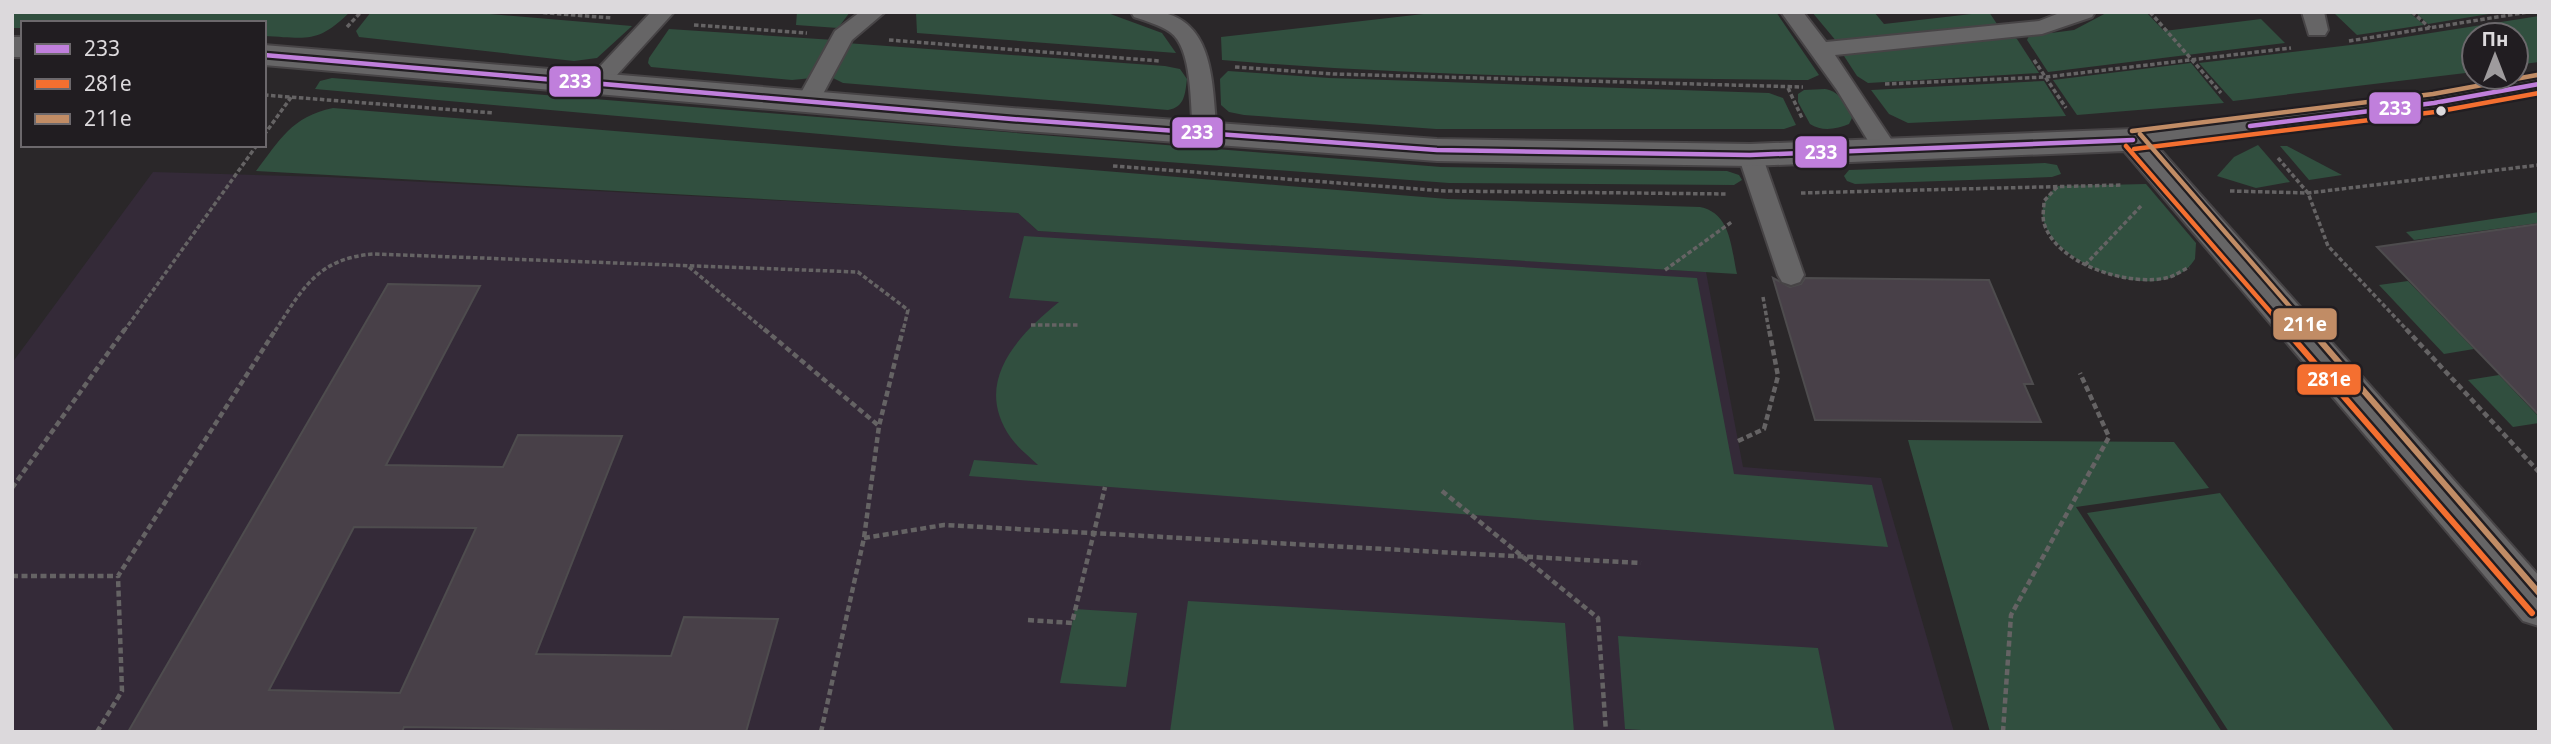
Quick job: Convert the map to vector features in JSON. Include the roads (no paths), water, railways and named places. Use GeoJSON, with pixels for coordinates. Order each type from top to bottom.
{"type":"FeatureCollection","features":[{"type":"Feature","properties":{"kind":"street"},"geometry":{"type":"LineString","coordinates":[[266,55],[808,102],[1437,150],[1750,155],[2133,140],[2434,103],[2539,83]]}},
{"type":"Feature","properties":{"kind":"street"},"geometry":{"type":"LineString","coordinates":[[2133,140],[2539,607]]}},
{"type":"Feature","properties":{"kind":"lane"},"geometry":{"type":"LineString","coordinates":[[598,82],[663,12]]}},
{"type":"Feature","properties":{"kind":"lane"},"geometry":{"type":"LineString","coordinates":[[808,102],[843,36],[874,12]]}},
{"type":"Feature","properties":{"kind":"lane"},"geometry":{"type":"LineString","coordinates":[[1142,12],[1180,28],[1190,38],[1197,64],[1205,132]]}},
{"type":"Feature","properties":{"kind":"lane"},"geometry":{"type":"LineString","coordinates":[[1792,12],[1846,86],[1886,150]]}},
{"type":"Feature","properties":{"kind":"lane"},"geometry":{"type":"LineString","coordinates":[[1821,50],[2015,30],[2054,24],[2084,12]]}},
{"type":"Feature","properties":{"kind":"lane"},"geometry":{"type":"LineString","coordinates":[[1750,155],[1791,275]]}}]}
